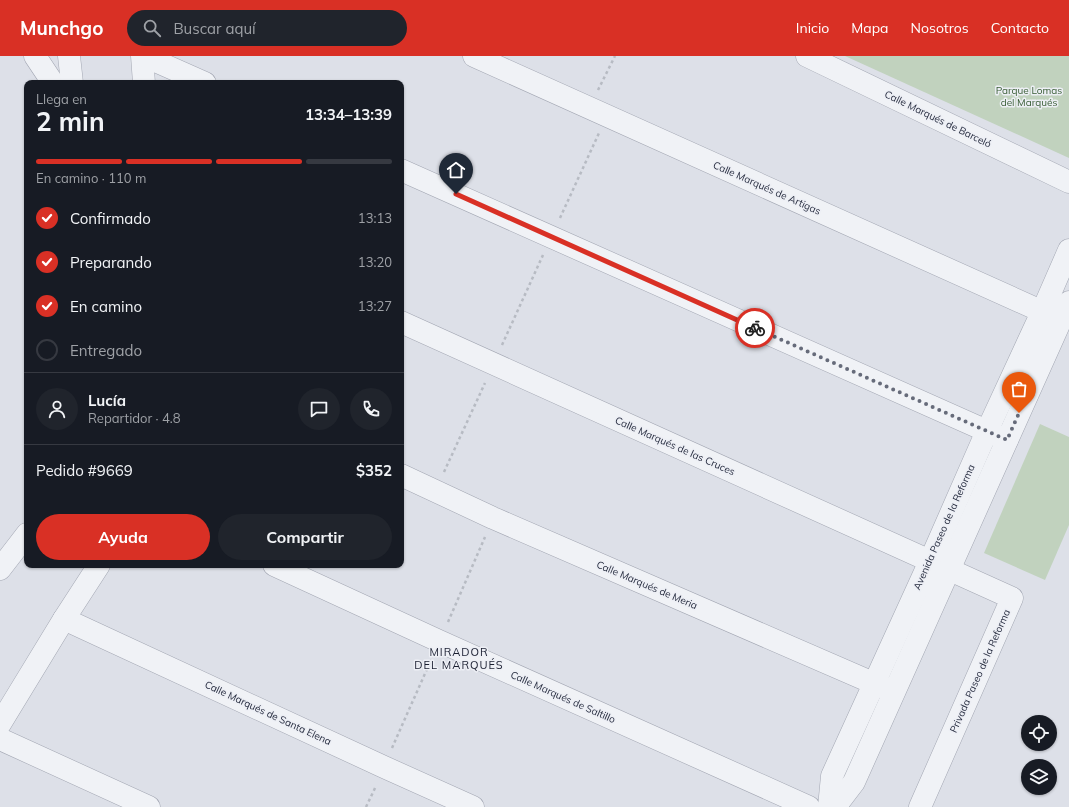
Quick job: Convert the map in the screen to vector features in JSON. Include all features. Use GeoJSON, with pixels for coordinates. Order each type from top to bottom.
{"type":"FeatureCollection","features":[{"type":"Feature","properties":{"kind":"street"},"geometry":{"type":"LineString","coordinates":[[35,56],[52,80]]}},
{"type":"Feature","properties":{"kind":"street"},"geometry":{"type":"LineString","coordinates":[[69,56],[72,80]]}},
{"type":"Feature","properties":{"kind":"street"},"geometry":{"type":"LineString","coordinates":[[144,80],[143,56],[198,80]]}},
{"type":"Feature","properties":{"kind":"street","name":"Calle Marqués de Artigas"},"geometry":{"type":"LineString","coordinates":[[474,56],[598,112],[1057,312]]}},
{"type":"Feature","properties":{"kind":"street","name":"Calle Marqués de Barceló"},"geometry":{"type":"LineString","coordinates":[[807,56],[1069,182]]}},
{"type":"Feature","properties":{"kind":"street"},"geometry":{"type":"LineString","coordinates":[[404,171],[1007,440]]}},
{"type":"Feature","properties":{"kind":"street","name":"Avenida Paseo de la Reforma"},"geometry":{"type":"LineString","coordinates":[[829,807],[832,776],[884,688],[940,565],[1007,440],[1057,312],[1069,250]]}},
{"type":"Feature","properties":{"kind":"street","name":"Avenida Paseo de la Reforma"},"geometry":{"type":"LineString","coordinates":[[940,565],[987,431],[1057,312]]}},
{"type":"Feature","properties":{"kind":"street","name":"Calle Marqués de las Cruces"},"geometry":{"type":"LineString","coordinates":[[404,323],[940,565]]}},
{"type":"Feature","properties":{"kind":"street","name":"Calle Marqués de Meria"},"geometry":{"type":"LineString","coordinates":[[404,477],[493,518],[884,688]]}},
{"type":"Feature","properties":{"kind":"street"},"geometry":{"type":"LineString","coordinates":[[0,569],[24,538]]}},
{"type":"Feature","properties":{"kind":"street","name":"Privada Paseo de la Reforma"},"geometry":{"type":"LineString","coordinates":[[920,807],[1012,598],[940,565]]}},
{"type":"Feature","properties":{"kind":"street"},"geometry":{"type":"LineString","coordinates":[[0,724],[96,568]]}},
{"type":"Feature","properties":{"kind":"street","name":"Calle Marqués de Saltillo"},"geometry":{"type":"LineString","coordinates":[[281,568],[439,641],[809,807]]}},
{"type":"Feature","properties":{"kind":"street","name":"Calle Marqués de Santa Elena"},"geometry":{"type":"LineString","coordinates":[[64,618],[473,807]]}},
{"type":"Feature","properties":{"kind":"street","name":"Avenida Paseo de la Reforma"},"geometry":{"type":"LineString","coordinates":[[835,807],[854,782],[884,688]]}},
{"type":"Feature","properties":{"kind":"street"},"geometry":{"type":"LineString","coordinates":[[0,739],[149,807]]}},
{"type":"Feature","properties":{"kind":"path"},"geometry":{"type":"LineString","coordinates":[[435,491],[551,236],[598,112],[615,56]]}},
{"type":"Feature","properties":{"kind":"path"},"geometry":{"type":"LineString","coordinates":[[366,807],[493,518]]}},
{"type":"Feature","properties":{"kind":"green space","name":"Parque Lomas del Marqués"},"geometry":{"type":"Polygon","coordinates":[[[845,56],[1069,56],[1069,158],[845,56]]]}},
{"type":"Feature","properties":{"kind":"green space"},"geometry":{"type":"Polygon","coordinates":[[[1040,424],[1069,437],[1069,525],[1045,580],[984,553],[1040,424]]]}},
{"type":"Feature","properties":{"kind":"way so far"},"geometry":{"type":"LineString","coordinates":[[755,328],[1007,440],[1019,413]]}},
{"type":"Feature","properties":{"kind":"district","name":"MIRADOR DEL MARQUÉS"},"geometry":{"type":"Point","coordinates":[459,658]}},
{"type":"Feature","properties":{"kind":"route"},"geometry":{"type":"LineString","coordinates":[[456,194],[755,328]]}}]}
